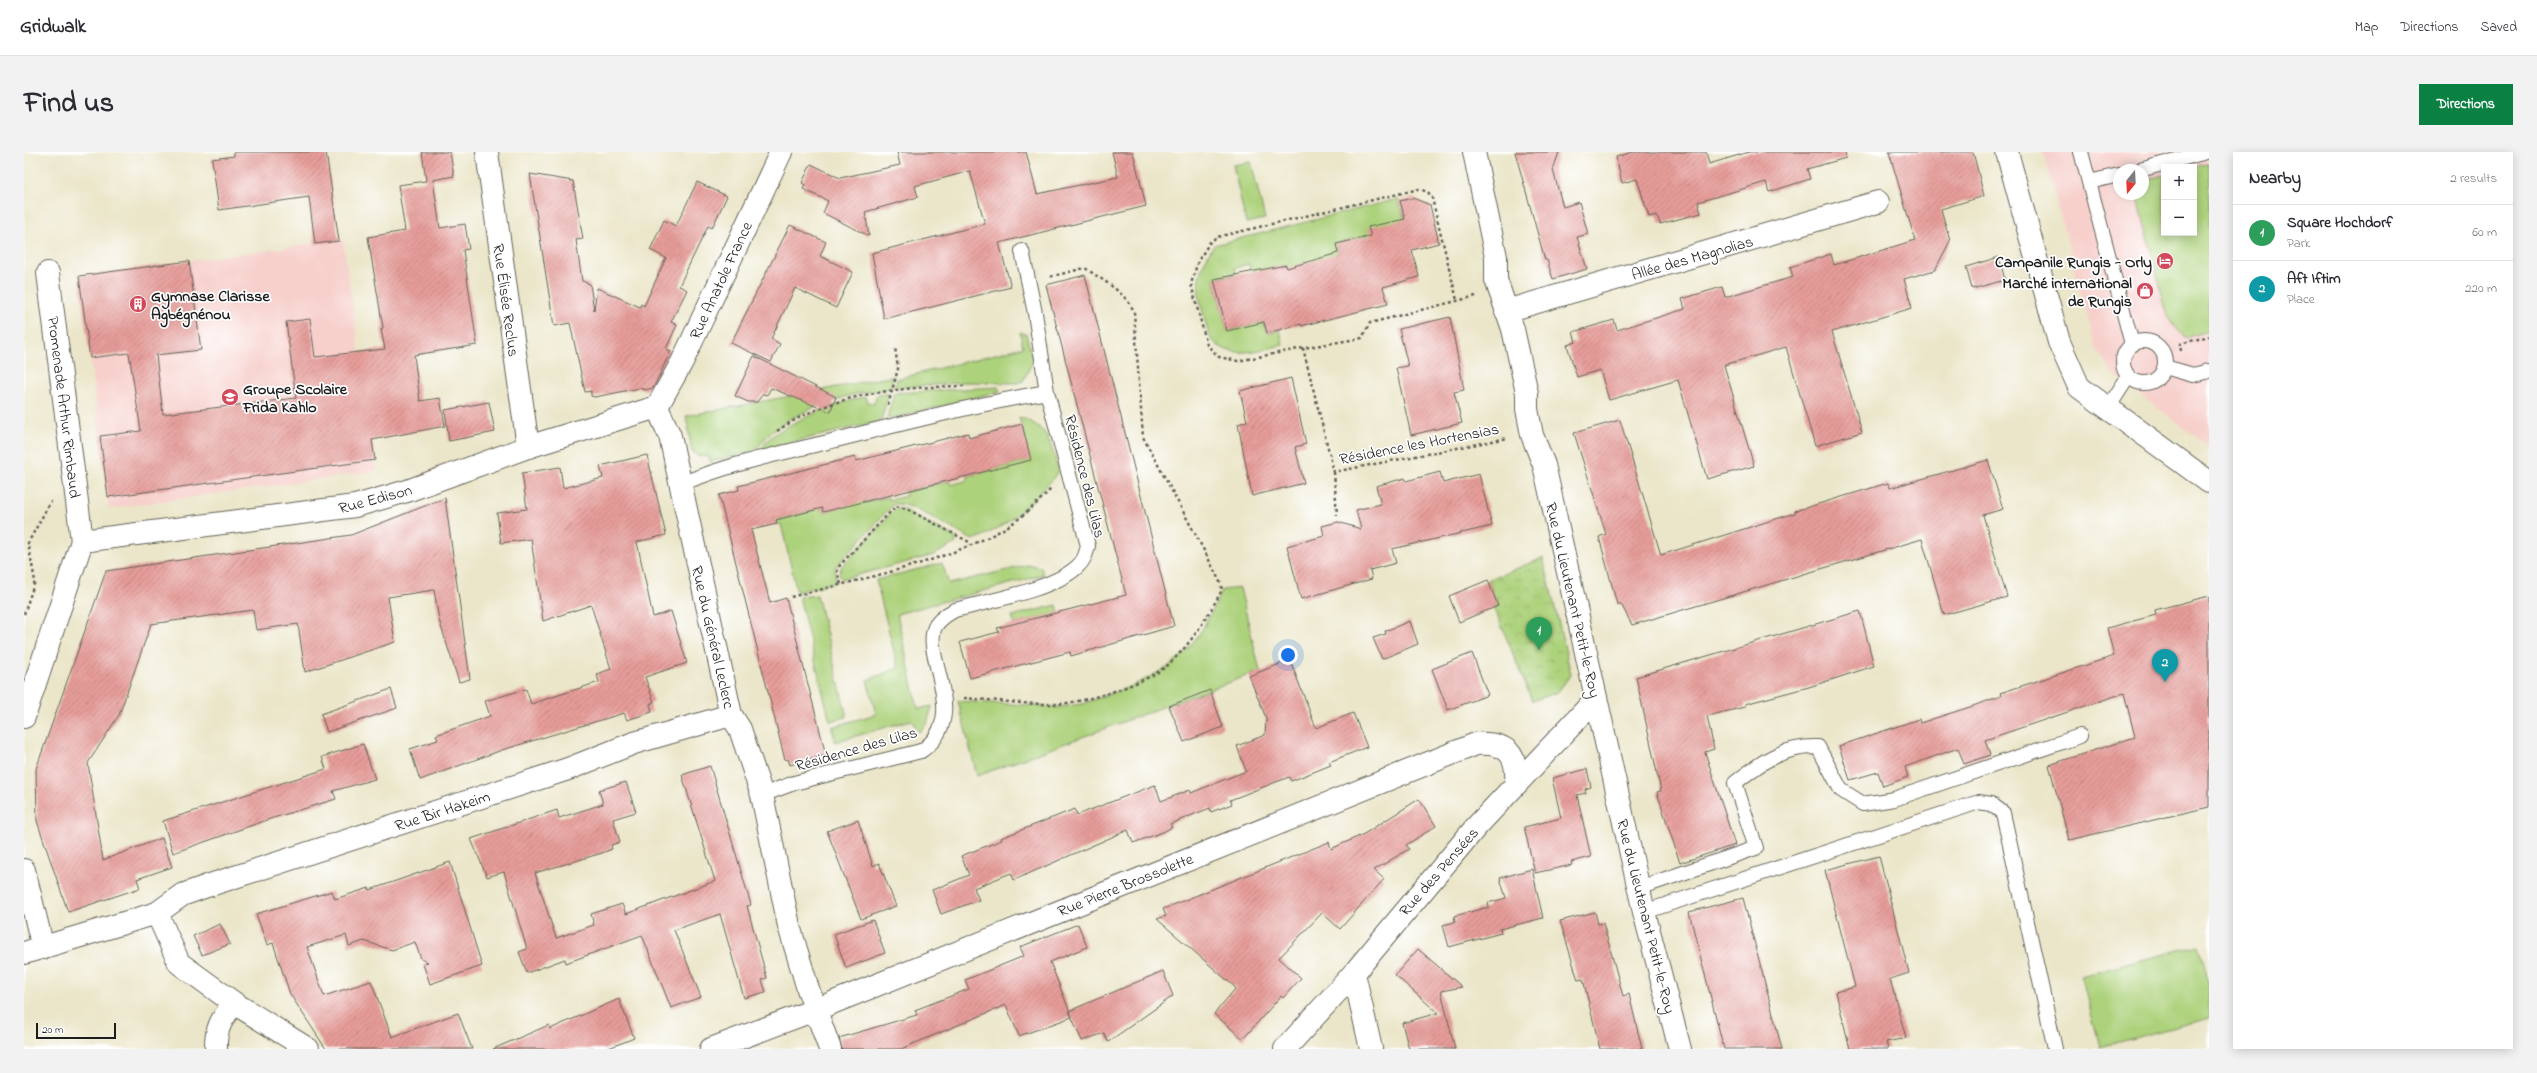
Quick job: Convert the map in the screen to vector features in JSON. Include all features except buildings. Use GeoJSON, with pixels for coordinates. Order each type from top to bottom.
{"type":"FeatureCollection","features":[{"type":"Feature","properties":{"kind":"street","name":"Rue Élisée Reclus"},"geometry":{"type":"LineString","coordinates":[[487,152],[528,447]]}},
{"type":"Feature","properties":{"kind":"street","name":"Rue Anatole France"},"geometry":{"type":"LineString","coordinates":[[657,407],[682,362],[781,152]]}},
{"type":"Feature","properties":{"kind":"street","name":"Rue du Lieutenant Petit-le-Roy"},"geometry":{"type":"LineString","coordinates":[[1474,152],[1496,257],[1499,290],[1513,329],[1526,386],[1532,435],[1544,465],[1644,912],[1680,1049]]}},
{"type":"Feature","properties":{"kind":"street"},"geometry":{"type":"LineString","coordinates":[[2007,152],[2059,342],[2079,387],[2209,482]]}},
{"type":"Feature","properties":{"kind":"street","name":"Allée des Magnolias"},"geometry":{"type":"LineString","coordinates":[[1506,311],[1878,202]]}},
{"type":"Feature","properties":{"kind":"street","name":"Promenade Arthur Rimbaud"},"geometry":{"type":"LineString","coordinates":[[48,273],[82,541]]}},
{"type":"Feature","properties":{"kind":"street","name":"Rue Edison"},"geometry":{"type":"LineString","coordinates":[[82,541],[355,506],[407,491],[528,447],[657,407]]}},
{"type":"Feature","properties":{"kind":"street","name":"Rue du Général Leclerc"},"geometry":{"type":"LineString","coordinates":[[657,407],[670,436],[731,715],[740,729],[762,795],[789,926],[808,989],[817,1009],[830,1049]]}},
{"type":"Feature","properties":{"kind":"street"},"geometry":{"type":"LineString","coordinates":[[24,717],[82,541]]}},
{"type":"Feature","properties":{"kind":"street","name":"Rue des Pensées"},"geometry":{"type":"LineString","coordinates":[[1285,1049],[1354,973],[1471,832],[1596,699]]}},
{"type":"Feature","properties":{"kind":"street","name":"Rue Bir Hakeim"},"geometry":{"type":"LineString","coordinates":[[33,950],[157,913],[182,895],[568,769],[634,743],[731,715]]}},
{"type":"Feature","properties":{"kind":"street","name":"Rue Pierre Brossolette"},"geometry":{"type":"LineString","coordinates":[[711,1049],[817,1009],[1476,744],[1495,744],[1508,749],[1515,762],[1516,783]]}},
{"type":"Feature","properties":{"kind":"street"},"geometry":{"type":"LineString","coordinates":[[24,870],[33,950]]}},
{"type":"Feature","properties":{"kind":"street"},"geometry":{"type":"LineString","coordinates":[[157,913],[179,963],[234,1003],[308,1049]]}},
{"type":"Feature","properties":{"kind":"street"},"geometry":{"type":"LineString","coordinates":[[1354,973],[1371,1049]]}},
{"type":"Feature","properties":{"kind":"street"},"geometry":{"type":"LineString","coordinates":[[216,1049],[215,1037],[220,1021],[234,1003]]}},
{"type":"Feature","properties":{"kind":"lane"},"geometry":{"type":"LineString","coordinates":[[2081,152],[2132,344]]}},
{"type":"Feature","properties":{"kind":"lane"},"geometry":{"type":"LineString","coordinates":[[2149,168],[2206,152]]}},
{"type":"Feature","properties":{"kind":"lane"},"geometry":{"type":"LineString","coordinates":[[2089,182],[2113,176]]}},
{"type":"Feature","properties":{"kind":"lane","name":"Résidence des Lilas"},"geometry":{"type":"LineString","coordinates":[[762,795],[794,783],[921,751],[931,744],[939,729],[943,713],[944,696],[932,639],[935,626],[943,617],[955,610],[1048,584],[1078,567],[1085,557],[1088,546],[1047,392],[1022,250]]}},
{"type":"Feature","properties":{"kind":"lane"},"geometry":{"type":"LineString","coordinates":[[2139,341],[2153,343],[2164,353],[2165,367],[2159,378],[2147,384],[2141,384],[2128,377],[2124,371],[2123,356],[2132,344],[2139,341]]}},
{"type":"Feature","properties":{"kind":"lane"},"geometry":{"type":"LineString","coordinates":[[2165,367],[2193,375],[2209,370]]}},
{"type":"Feature","properties":{"kind":"lane"},"geometry":{"type":"LineString","coordinates":[[2108,408],[2128,377]]}},
{"type":"Feature","properties":{"kind":"lane"},"geometry":{"type":"LineString","coordinates":[[681,484],[713,471],[964,407],[1047,392]]}},
{"type":"Feature","properties":{"kind":"lane"},"geometry":{"type":"LineString","coordinates":[[1639,888],[1756,848],[1735,783],[1754,767],[1782,752],[1800,747],[1818,748],[1840,790],[1863,804],[1894,800],[2080,736]]}},
{"type":"Feature","properties":{"kind":"lane"},"geometry":{"type":"LineString","coordinates":[[1644,912],[1979,802],[1991,804],[2003,813],[2055,1049]]}},
{"type":"Feature","properties":{"kind":"path"},"geometry":{"type":"LineString","coordinates":[[1457,300],[1432,198],[1428,192],[1419,189],[1217,237],[1210,242],[1198,261],[1191,284],[1207,345],[1219,357],[1238,361],[1362,338],[1370,323],[1499,290]]}},
{"type":"Feature","properties":{"kind":"path"},"geometry":{"type":"LineString","coordinates":[[944,696],[1058,704],[1110,693],[1168,666],[1191,640],[1222,590],[1221,584],[1207,556],[1143,437],[1132,306],[1113,288],[1085,268],[1028,283]]}},
{"type":"Feature","properties":{"kind":"path"},"geometry":{"type":"LineString","coordinates":[[2185,373],[2180,344],[2209,336]]}},
{"type":"Feature","properties":{"kind":"path"},"geometry":{"type":"LineString","coordinates":[[882,428],[898,369],[895,348]]}},
{"type":"Feature","properties":{"kind":"path","name":"Résidence les Hortensias"},"geometry":{"type":"LineString","coordinates":[[1303,348],[1334,472],[1532,435]]}},
{"type":"Feature","properties":{"kind":"path"},"geometry":{"type":"LineString","coordinates":[[756,460],[756,451],[763,442],[806,414],[847,398],[892,391],[968,386]]}},
{"type":"Feature","properties":{"kind":"path"},"geometry":{"type":"LineString","coordinates":[[791,597],[916,563],[972,544],[1011,525],[1030,509],[1068,472]]}},
{"type":"Feature","properties":{"kind":"path"},"geometry":{"type":"LineString","coordinates":[[1334,472],[1337,516]]}},
{"type":"Feature","properties":{"kind":"path"},"geometry":{"type":"LineString","coordinates":[[24,614],[36,581],[28,543],[55,494]]}},
{"type":"Feature","properties":{"kind":"path"},"geometry":{"type":"LineString","coordinates":[[841,584],[837,572],[840,564],[896,506],[907,509],[972,544]]}},
{"type":"Feature","properties":{"kind":"shaded area","name":"Marché international de Rungis"},"geometry":{"type":"Polygon","coordinates":[[[2043,152],[2209,152],[2209,447],[2113,374],[2096,348],[2043,152]]]}},
{"type":"Feature","properties":{"kind":"shaded area","name":"Groupe Scolaire Frida Kahlo"},"geometry":{"type":"Polygon","coordinates":[[[343,240],[376,471],[109,509],[90,359],[200,344],[189,261],[343,240]]]}},
{"type":"Feature","properties":{"kind":"green space"},"geometry":{"type":"Polygon","coordinates":[[[1251,162],[1265,219],[1246,223],[1233,165],[1251,162]]]}},
{"type":"Feature","properties":{"kind":"green space"},"geometry":{"type":"Polygon","coordinates":[[[2209,163],[2209,331],[2185,338],[2168,318],[2138,200],[2149,200],[2149,179],[2161,176],[2161,236],[2197,236],[2197,166],[2209,163]]]}},
{"type":"Feature","properties":{"kind":"green space"},"geometry":{"type":"Polygon","coordinates":[[[1398,199],[1406,224],[1336,244],[1338,253],[1288,273],[1285,265],[1251,273],[1249,264],[1235,268],[1236,274],[1214,279],[1227,331],[1263,322],[1267,333],[1280,330],[1283,345],[1253,351],[1233,352],[1216,344],[1209,336],[1198,289],[1201,270],[1214,245],[1398,199]]]}},
{"type":"Feature","properties":{"kind":"green space"},"geometry":{"type":"Polygon","coordinates":[[[1020,332],[1026,334],[1033,361],[1023,381],[1017,383],[968,382],[895,388],[897,379],[1023,347],[1020,332]]]}},
{"type":"Feature","properties":{"kind":"green space"},"geometry":{"type":"Polygon","coordinates":[[[894,376],[891,388],[851,395],[813,408],[788,420],[768,435],[755,451],[710,462],[710,457],[699,456],[692,452],[686,416],[894,376]]]}},
{"type":"Feature","properties":{"kind":"green space"},"geometry":{"type":"Polygon","coordinates":[[[998,387],[1000,391],[998,392],[890,419],[887,418],[894,393],[998,387]]]}},
{"type":"Feature","properties":{"kind":"green space"},"geometry":{"type":"Polygon","coordinates":[[[889,393],[881,421],[763,449],[767,441],[777,433],[825,409],[865,397],[867,402],[874,404],[877,395],[889,393]]]}},
{"type":"Feature","properties":{"kind":"green space"},"geometry":{"type":"Polygon","coordinates":[[[1019,417],[1029,421],[1043,431],[1050,444],[1059,471],[1031,503],[1010,520],[986,535],[973,540],[922,512],[901,504],[894,504],[835,568],[836,582],[797,592],[781,524],[777,524],[776,520],[822,508],[823,512],[841,507],[863,498],[864,503],[888,497],[889,500],[906,496],[905,492],[949,481],[951,485],[968,480],[968,476],[1030,460],[1019,417]]]}},
{"type":"Feature","properties":{"kind":"green space"},"geometry":{"type":"Polygon","coordinates":[[[895,509],[902,509],[955,537],[956,543],[934,555],[842,579],[839,575],[841,567],[895,509]]]}},
{"type":"Feature","properties":{"kind":"green space"},"geometry":{"type":"Polygon","coordinates":[[[1543,558],[1571,674],[1558,692],[1532,701],[1494,607],[1498,606],[1488,580],[1543,558]]]}},
{"type":"Feature","properties":{"kind":"green space"},"geometry":{"type":"Polygon","coordinates":[[[942,563],[949,584],[1028,565],[1041,567],[1043,575],[897,614],[918,709],[932,706],[927,724],[919,732],[911,720],[835,742],[832,727],[876,714],[867,680],[898,668],[876,580],[942,563]]]}},
{"type":"Feature","properties":{"kind":"green space"},"geometry":{"type":"Polygon","coordinates":[[[1240,588],[1260,671],[977,776],[958,701],[1059,707],[1082,704],[1132,686],[1165,669],[1185,653],[1202,630],[1223,590],[1240,588]]]}},
{"type":"Feature","properties":{"kind":"green space"},"geometry":{"type":"Polygon","coordinates":[[[817,595],[847,717],[830,721],[799,597],[817,595]]]}},
{"type":"Feature","properties":{"kind":"green space"},"geometry":{"type":"Polygon","coordinates":[[[1057,605],[1059,613],[1014,624],[1012,616],[1057,605]]]}},
{"type":"Feature","properties":{"kind":"green space"},"geometry":{"type":"Polygon","coordinates":[[[2199,945],[2209,983],[2209,1018],[2100,1047],[2081,976],[2199,945]]]}},
{"type":"Feature","properties":{"kind":"place","name":"Campanile Rungis - Orly"},"geometry":{"type":"Point","coordinates":[2165,261]}},
{"type":"Feature","properties":{"kind":"place","name":"Marché international de Rungis"},"geometry":{"type":"Point","coordinates":[2145,291]}},
{"type":"Feature","properties":{"kind":"place","name":"Gymnase Clarisse Agbégnénou"},"geometry":{"type":"Point","coordinates":[138,304]}},
{"type":"Feature","properties":{"kind":"place","name":"Groupe Scolaire Frida Kahlo"},"geometry":{"type":"Point","coordinates":[230,397]}},
{"type":"Feature","properties":{"kind":"place","name":"Square Hochdorf"},"geometry":{"type":"Point","coordinates":[1539,650]}},
{"type":"Feature","properties":{"kind":"place","name":"Aft Iftim"},"geometry":{"type":"Point","coordinates":[2165,682]}}]}
